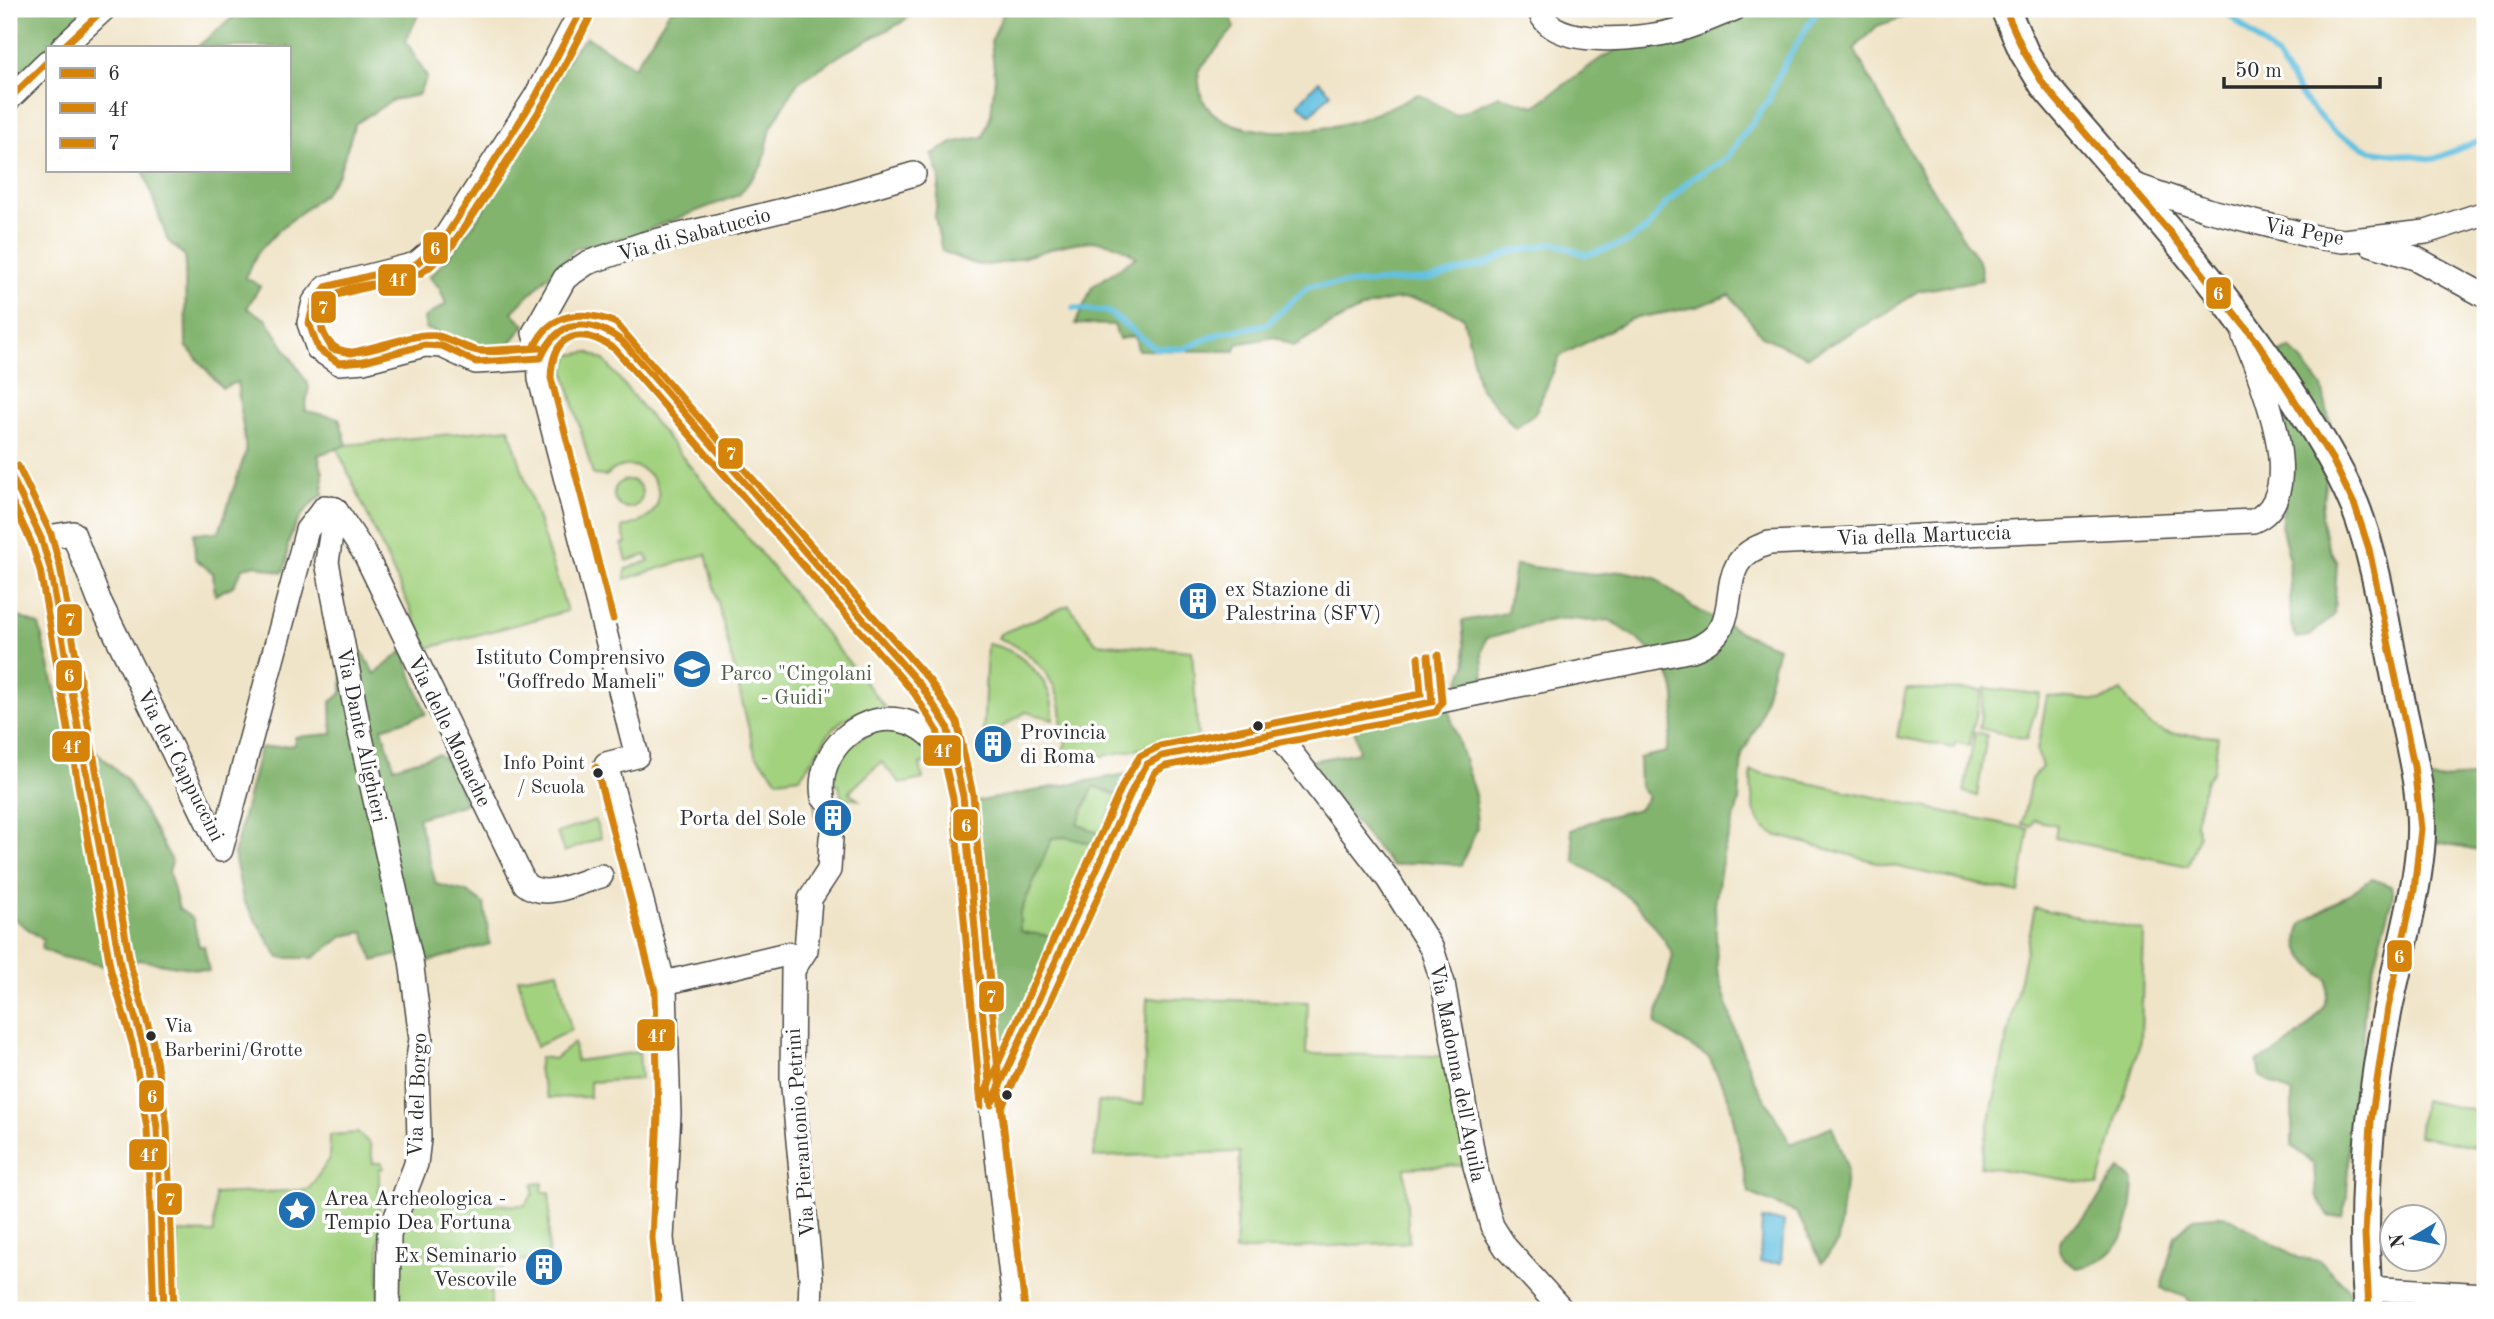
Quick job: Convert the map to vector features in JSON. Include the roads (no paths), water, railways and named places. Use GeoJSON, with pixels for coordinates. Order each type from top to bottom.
{"type":"FeatureCollection","features":[{"type":"Feature","properties":{"kind":"main road"},"geometry":{"type":"LineString","coordinates":[[2005,9],[2040,79],[2232,306],[2321,441],[2357,514],[2375,575],[2419,804],[2418,869],[2388,1013],[2372,1122],[2365,1241],[2368,1299]]}},
{"type":"Feature","properties":{"kind":"street"},"geometry":{"type":"LineString","coordinates":[[64,46],[104,9]]}},
{"type":"Feature","properties":{"kind":"street"},"geometry":{"type":"LineString","coordinates":[[1539,9],[1544,21],[1554,29],[1600,38],[1641,37],[1675,31],[1734,9]]}},
{"type":"Feature","properties":{"kind":"street"},"geometry":{"type":"LineString","coordinates":[[581,12],[536,96],[442,242],[416,264],[326,288],[314,302],[309,323],[313,340],[326,358],[339,363],[351,364],[414,347],[434,345],[477,362],[489,362],[544,350],[556,332],[577,324],[603,328],[622,341],[922,687],[943,716],[958,773],[966,822],[991,1105],[1015,1310]]}},
{"type":"Feature","properties":{"kind":"street"},"geometry":{"type":"LineString","coordinates":[[9,99],[46,63]]}},
{"type":"Feature","properties":{"kind":"street","name":"Via di Sabatuccio"},"geometry":{"type":"LineString","coordinates":[[632,866],[606,764],[638,756],[540,380],[544,350],[534,333],[565,278],[587,263],[643,244],[829,199],[914,174]]}},
{"type":"Feature","properties":{"kind":"street","name":"Via Pepe"},"geometry":{"type":"LineString","coordinates":[[2126,181],[2207,210],[2343,241],[2426,232],[2485,213]]}},
{"type":"Feature","properties":{"kind":"street"},"geometry":{"type":"LineString","coordinates":[[2343,241],[2383,246],[2403,253],[2485,296]]}},
{"type":"Feature","properties":{"kind":"street","name":"Via della Martuccia"},"geometry":{"type":"LineString","coordinates":[[1276,733],[1685,652],[1704,645],[1715,639],[1724,625],[1729,588],[1736,568],[1749,552],[1769,542],[2248,522],[2263,516],[2278,494],[2278,443],[2261,380],[2232,306]]}},
{"type":"Feature","properties":{"kind":"street"},"geometry":{"type":"LineString","coordinates":[[9,471],[41,538],[56,599],[121,969],[146,1056],[158,1143],[164,1310]]}},
{"type":"Feature","properties":{"kind":"street","name":"Via dei Cappuccini"},"geometry":{"type":"LineString","coordinates":[[41,538],[73,533],[99,600],[220,850],[307,530],[319,512],[326,507],[335,509]]}},
{"type":"Feature","properties":{"kind":"street","name":"Via delle Monache"},"geometry":{"type":"LineString","coordinates":[[335,509],[365,554],[525,884],[542,892],[632,866]]}},
{"type":"Feature","properties":{"kind":"street","name":"Via Dante Alighieri"},"geometry":{"type":"LineString","coordinates":[[335,509],[327,562],[360,733],[411,960]]}},
{"type":"Feature","properties":{"kind":"street"},"geometry":{"type":"LineString","coordinates":[[823,797],[823,771],[837,746],[859,726],[905,717],[918,710],[926,700],[922,687]]}},
{"type":"Feature","properties":{"kind":"street"},"geometry":{"type":"LineString","coordinates":[[883,720],[904,721],[923,730],[942,747],[958,773]]}},
{"type":"Feature","properties":{"kind":"street"},"geometry":{"type":"LineString","coordinates":[[991,1105],[1134,786],[1147,764],[1162,756],[1276,733]]}},
{"type":"Feature","properties":{"kind":"street","name":"Via Madonna dell'Aquila"},"geometry":{"type":"LineString","coordinates":[[1276,733],[1384,873],[1432,949],[1443,983],[1472,1150],[1489,1219],[1506,1248],[1562,1310]]}},
{"type":"Feature","properties":{"kind":"street","name":"Via Pierantonio Petrini"},"geometry":{"type":"LineString","coordinates":[[810,1310],[811,1278],[792,1077],[793,970],[806,950],[810,899],[829,870],[831,838]]}},
{"type":"Feature","properties":{"kind":"street"},"geometry":{"type":"LineString","coordinates":[[632,866],[664,983],[670,1068],[662,1238],[670,1310]]}},
{"type":"Feature","properties":{"kind":"street"},"geometry":{"type":"LineString","coordinates":[[664,983],[788,954],[800,957]]}},
{"type":"Feature","properties":{"kind":"street","name":"Via del Borgo"},"geometry":{"type":"LineString","coordinates":[[388,1310],[389,1235],[416,1164],[419,1139],[417,1065],[421,1040],[411,960]]}},
{"type":"Feature","properties":{"kind":"street"},"geometry":{"type":"LineString","coordinates":[[2368,1299],[2485,1295]]}},
{"type":"Feature","properties":{"kind":"water"},"geometry":{"type":"Polygon","coordinates":[[[1319,81],[1331,93],[1310,115],[1298,104],[1319,81]]]}},
{"type":"Feature","properties":{"kind":"water"},"geometry":{"type":"Polygon","coordinates":[[[1762,1220],[1784,1221],[1781,1263],[1760,1262],[1762,1220]]]}},
{"type":"Feature","properties":{"kind":"waterway"},"geometry":{"type":"LineString","coordinates":[[1073,308],[1108,312],[1155,348],[1183,349],[1221,333],[1267,324],[1309,286],[1430,279],[1489,263],[1507,253],[1555,243],[1586,255],[1625,243],[1648,228],[1662,208],[1692,178],[1726,159],[1768,101],[1781,70],[1818,9]]}},
{"type":"Feature","properties":{"kind":"waterway"},"geometry":{"type":"LineString","coordinates":[[2223,9],[2277,57],[2306,103],[2336,133],[2372,151],[2434,159],[2485,138]]}},
{"type":"Feature","properties":{"kind":"tunnel"},"geometry":{"type":"LineString","coordinates":[[823,797],[831,838]]}},
{"type":"Feature","properties":{"kind":"place","name":"ex Stazione di Palestrina (SFV)"},"geometry":{"type":"Point","coordinates":[1198,601]}},
{"type":"Feature","properties":{"kind":"place","name":"Istituto Comprensivo \"Goffredo Mameli\""},"geometry":{"type":"Point","coordinates":[692,669]}},
{"type":"Feature","properties":{"kind":"place","name":"Provincia di Roma"},"geometry":{"type":"Point","coordinates":[993,744]}},
{"type":"Feature","properties":{"kind":"place","name":"Info Point / Scuola"},"geometry":{"type":"Point","coordinates":[598,773]}},
{"type":"Feature","properties":{"kind":"place","name":"Porta del Sole"},"geometry":{"type":"Point","coordinates":[833,818]}},
{"type":"Feature","properties":{"kind":"place","name":"Via Barberini/Grotte"},"geometry":{"type":"Point","coordinates":[151,1036]}},
{"type":"Feature","properties":{"kind":"place","name":"Area Archeologica - Tempio Dea Fortuna"},"geometry":{"type":"Point","coordinates":[297,1210]}},
{"type":"Feature","properties":{"kind":"place","name":"Ex Seminario Vescovile"},"geometry":{"type":"Point","coordinates":[544,1267]}},
{"type":"Feature","properties":{"kind":"park label","name":"Parco \"Cingolani - Guidi\""},"geometry":{"type":"Point","coordinates":[796,685]}}]}
